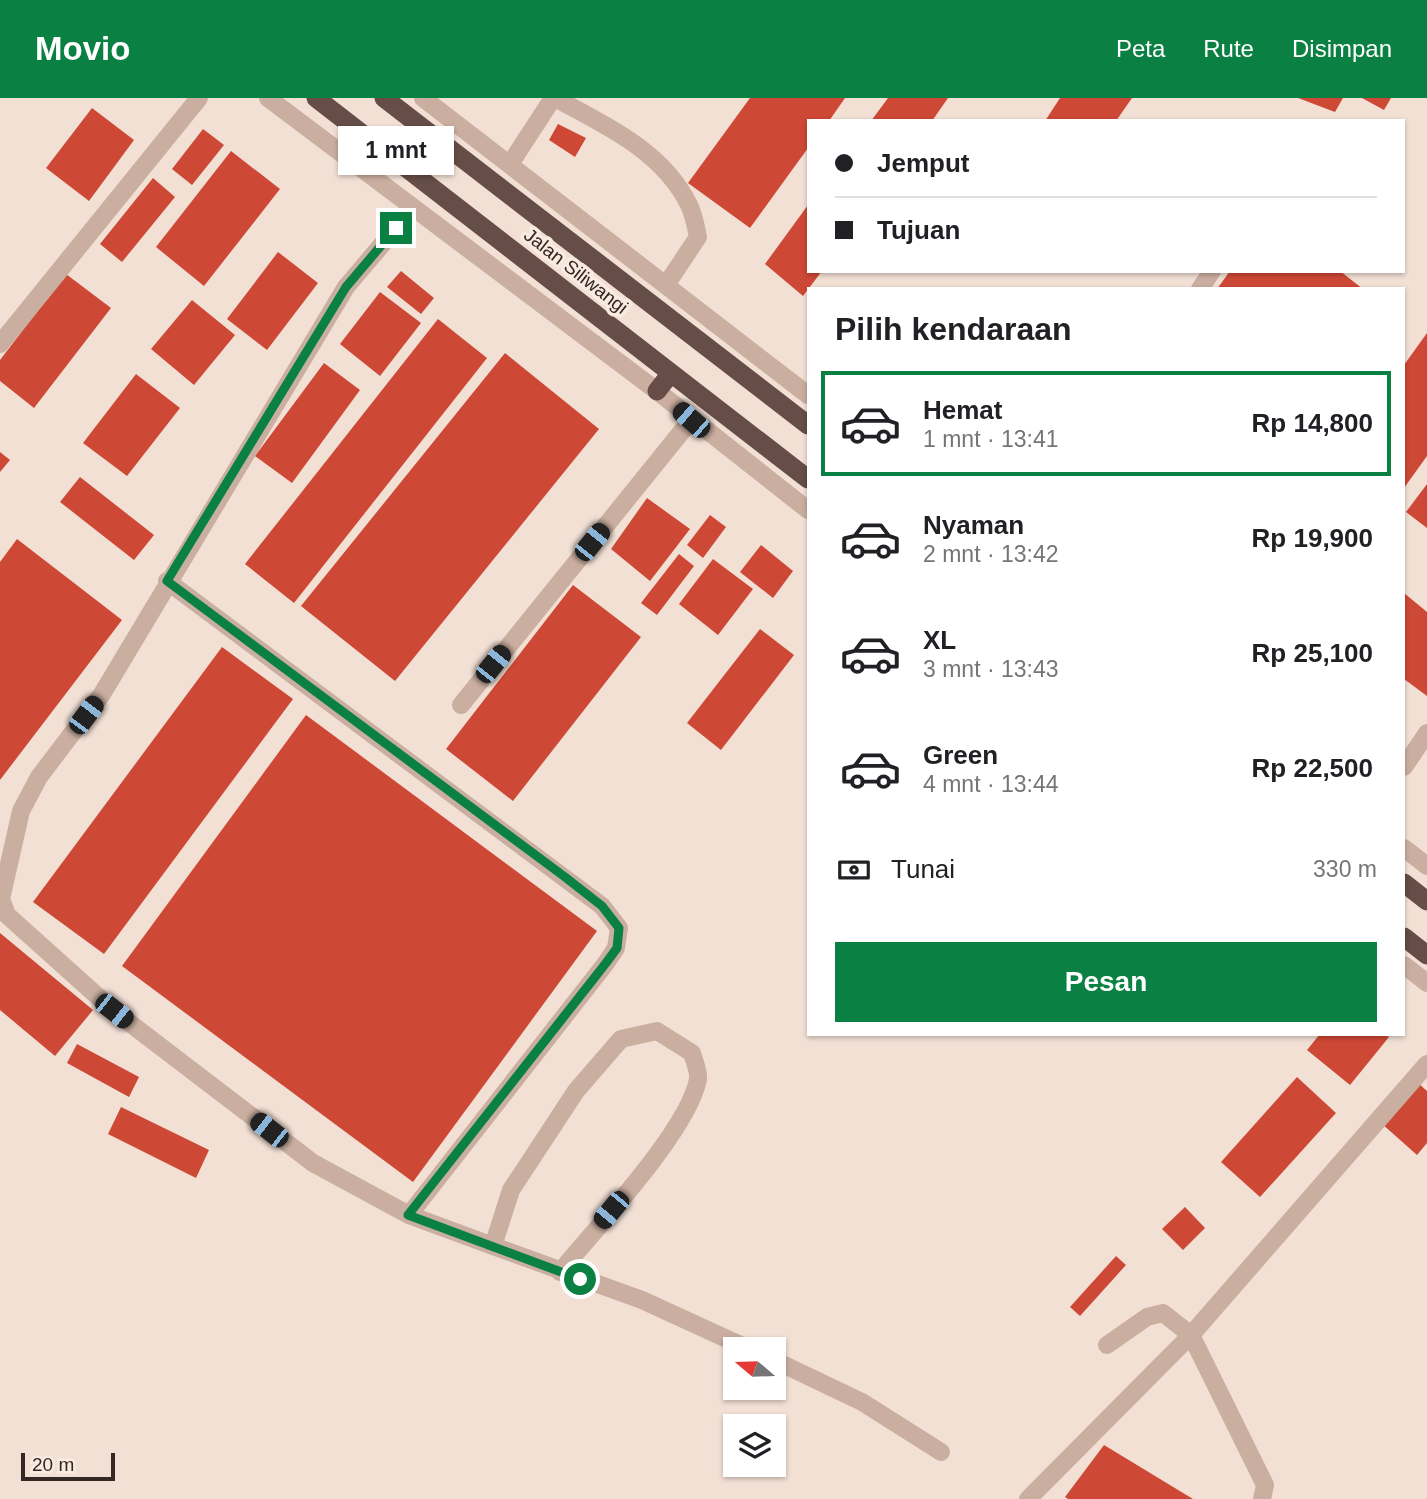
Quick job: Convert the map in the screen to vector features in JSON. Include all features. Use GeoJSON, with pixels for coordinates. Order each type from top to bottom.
{"type":"FeatureCollection","features":[{"type":"Feature","properties":{"kind":"highway","name":"Jalan Siliwangi"},"geometry":{"type":"LineString","coordinates":[[316,98],[807,478]]}},
{"type":"Feature","properties":{"kind":"highway","name":"Jalan Siliwangi"},"geometry":{"type":"LineString","coordinates":[[384,98],[807,424]]}},
{"type":"Feature","properties":{"kind":"highway"},"geometry":{"type":"LineString","coordinates":[[657,391],[671,373]]}},
{"type":"Feature","properties":{"kind":"highway"},"geometry":{"type":"LineString","coordinates":[[1405,884],[1427,901]]}},
{"type":"Feature","properties":{"kind":"highway"},"geometry":{"type":"LineString","coordinates":[[1405,938],[1427,955]]}},
{"type":"Feature","properties":{"kind":"street"},"geometry":{"type":"LineString","coordinates":[[0,344],[198,98]]}},
{"type":"Feature","properties":{"kind":"street"},"geometry":{"type":"LineString","coordinates":[[268,98],[657,391],[807,509]]}},
{"type":"Feature","properties":{"kind":"street"},"geometry":{"type":"LineString","coordinates":[[423,98],[807,394]]}},
{"type":"Feature","properties":{"kind":"street"},"geometry":{"type":"LineString","coordinates":[[510,164],[554,98],[628,137],[664,170],[690,205],[698,237],[666,285]]}},
{"type":"Feature","properties":{"kind":"street"},"geometry":{"type":"LineString","coordinates":[[413,208],[346,287],[167,581],[102,694],[39,777],[21,811],[1,899],[7,915],[114,1011],[313,1163],[408,1215],[642,1300],[723,1337]]}},
{"type":"Feature","properties":{"kind":"street"},"geometry":{"type":"LineString","coordinates":[[461,705],[691,420]]}},
{"type":"Feature","properties":{"kind":"street"},"geometry":{"type":"LineString","coordinates":[[167,581],[561,874],[602,906],[619,928],[617,948],[606,963],[408,1215]]}},
{"type":"Feature","properties":{"kind":"street"},"geometry":{"type":"LineString","coordinates":[[1405,766],[1427,733]]}},
{"type":"Feature","properties":{"kind":"street"},"geometry":{"type":"LineString","coordinates":[[1405,849],[1427,866]]}},
{"type":"Feature","properties":{"kind":"street"},"geometry":{"type":"LineString","coordinates":[[1405,966],[1427,983]]}},
{"type":"Feature","properties":{"kind":"street"},"geometry":{"type":"LineString","coordinates":[[493,1246],[511,1190],[576,1091],[621,1039],[657,1031],[692,1053],[699,1077],[687,1111],[645,1169],[560,1272]]}},
{"type":"Feature","properties":{"kind":"street"},"geometry":{"type":"LineString","coordinates":[[1028,1499],[1191,1335],[1427,1065]]}},
{"type":"Feature","properties":{"kind":"street"},"geometry":{"type":"LineString","coordinates":[[1107,1345],[1146,1317],[1163,1312],[1191,1335],[1265,1485],[1262,1499]]}},
{"type":"Feature","properties":{"kind":"street"},"geometry":{"type":"LineString","coordinates":[[786,1366],[862,1402],[941,1452]]}},
{"type":"Feature","properties":{"kind":"building"},"geometry":{"type":"Polygon","coordinates":[[[750,98],[845,98],[830,119],[807,119],[807,149],[750,228],[688,183],[750,98]]]}},
{"type":"Feature","properties":{"kind":"building"},"geometry":{"type":"Polygon","coordinates":[[[888,98],[948,98],[933,119],[872,119],[888,98]]]}},
{"type":"Feature","properties":{"kind":"building"},"geometry":{"type":"Polygon","coordinates":[[[1060,98],[1132,98],[1117,119],[1046,119],[1060,98]]]}},
{"type":"Feature","properties":{"kind":"building"},"geometry":{"type":"Polygon","coordinates":[[[1298,98],[1343,98],[1335,112],[1298,98]]]}},
{"type":"Feature","properties":{"kind":"building"},"geometry":{"type":"Polygon","coordinates":[[[1362,98],[1391,98],[1384,110],[1362,98]]]}},
{"type":"Feature","properties":{"kind":"building"},"geometry":{"type":"Polygon","coordinates":[[[92,108],[134,140],[89,201],[46,168],[92,108]]]}},
{"type":"Feature","properties":{"kind":"building"},"geometry":{"type":"Polygon","coordinates":[[[558,124],[586,138],[575,157],[549,140],[558,124]]]}},
{"type":"Feature","properties":{"kind":"building"},"geometry":{"type":"Polygon","coordinates":[[[203,129],[224,145],[192,185],[172,169],[203,129]]]}},
{"type":"Feature","properties":{"kind":"building"},"geometry":{"type":"Polygon","coordinates":[[[231,151],[280,189],[204,286],[156,247],[231,151]]]}},
{"type":"Feature","properties":{"kind":"building"},"geometry":{"type":"Polygon","coordinates":[[[153,178],[175,197],[122,262],[100,244],[153,178]]]}},
{"type":"Feature","properties":{"kind":"building"},"geometry":{"type":"Polygon","coordinates":[[[807,206],[807,273],[820,273],[807,287],[803,296],[765,264],[807,206]]]}},
{"type":"Feature","properties":{"kind":"building"},"geometry":{"type":"Polygon","coordinates":[[[278,252],[318,283],[267,350],[227,319],[278,252]]]}},
{"type":"Feature","properties":{"kind":"building"},"geometry":{"type":"Polygon","coordinates":[[[401,271],[434,298],[421,314],[387,287],[401,271]]]}},
{"type":"Feature","properties":{"kind":"building"},"geometry":{"type":"Polygon","coordinates":[[[1229,273],[1343,273],[1360,287],[1218,287],[1229,273]]]}},
{"type":"Feature","properties":{"kind":"building"},"geometry":{"type":"Polygon","coordinates":[[[66,274],[111,308],[34,408],[0,381],[0,360],[66,274]]]}},
{"type":"Feature","properties":{"kind":"building"},"geometry":{"type":"Polygon","coordinates":[[[380,292],[421,323],[380,376],[340,344],[380,292]]]}},
{"type":"Feature","properties":{"kind":"building"},"geometry":{"type":"Polygon","coordinates":[[[192,300],[235,335],[194,385],[151,349],[192,300]]]}},
{"type":"Feature","properties":{"kind":"building"},"geometry":{"type":"Polygon","coordinates":[[[438,319],[487,358],[294,603],[245,564],[438,319]]]}},
{"type":"Feature","properties":{"kind":"building"},"geometry":{"type":"Polygon","coordinates":[[[1427,333],[1427,456],[1405,487],[1405,364],[1427,333]]]}},
{"type":"Feature","properties":{"kind":"building"},"geometry":{"type":"Polygon","coordinates":[[[505,353],[599,429],[395,681],[301,606],[505,353]]]}},
{"type":"Feature","properties":{"kind":"building"},"geometry":{"type":"Polygon","coordinates":[[[324,363],[360,390],[292,483],[255,456],[324,363]]]}},
{"type":"Feature","properties":{"kind":"building"},"geometry":{"type":"Polygon","coordinates":[[[136,374],[180,408],[127,476],[83,443],[136,374]]]}},
{"type":"Feature","properties":{"kind":"building"},"geometry":{"type":"Polygon","coordinates":[[[0,452],[10,460],[0,472],[0,452]]]}},
{"type":"Feature","properties":{"kind":"building"},"geometry":{"type":"Polygon","coordinates":[[[80,477],[154,535],[134,560],[60,502],[80,477]]]}},
{"type":"Feature","properties":{"kind":"building"},"geometry":{"type":"Polygon","coordinates":[[[1427,484],[1427,528],[1406,512],[1427,484]]]}},
{"type":"Feature","properties":{"kind":"building"},"geometry":{"type":"Polygon","coordinates":[[[647,498],[690,529],[650,581],[611,549],[647,498]]]}},
{"type":"Feature","properties":{"kind":"building"},"geometry":{"type":"Polygon","coordinates":[[[710,515],[726,527],[703,558],[687,545],[710,515]]]}},
{"type":"Feature","properties":{"kind":"building"},"geometry":{"type":"Polygon","coordinates":[[[17,539],[122,620],[0,780],[0,562],[17,539]]]}},
{"type":"Feature","properties":{"kind":"building"},"geometry":{"type":"Polygon","coordinates":[[[761,545],[793,571],[773,598],[740,572],[761,545]]]}},
{"type":"Feature","properties":{"kind":"building"},"geometry":{"type":"Polygon","coordinates":[[[679,554],[694,566],[657,615],[641,603],[679,554]]]}},
{"type":"Feature","properties":{"kind":"building"},"geometry":{"type":"Polygon","coordinates":[[[713,559],[753,589],[718,635],[679,604],[713,559]]]}},
{"type":"Feature","properties":{"kind":"building"},"geometry":{"type":"Polygon","coordinates":[[[573,585],[641,637],[513,801],[446,749],[573,585]]]}},
{"type":"Feature","properties":{"kind":"building"},"geometry":{"type":"Polygon","coordinates":[[[1405,594],[1427,612],[1427,696],[1405,680],[1405,594]]]}},
{"type":"Feature","properties":{"kind":"building"},"geometry":{"type":"Polygon","coordinates":[[[760,629],[794,655],[721,750],[687,723],[760,629]]]}},
{"type":"Feature","properties":{"kind":"building"},"geometry":{"type":"Polygon","coordinates":[[[222,647],[293,699],[104,954],[33,902],[222,647]]]}},
{"type":"Feature","properties":{"kind":"building"},"geometry":{"type":"Polygon","coordinates":[[[306,715],[597,931],[413,1182],[122,966],[306,715]]]}},
{"type":"Feature","properties":{"kind":"building"},"geometry":{"type":"Polygon","coordinates":[[[0,933],[93,1010],[55,1056],[0,1010],[0,933]]]}},
{"type":"Feature","properties":{"kind":"building"},"geometry":{"type":"Polygon","coordinates":[[[1318,1036],[1389,1037],[1350,1085],[1307,1050],[1318,1036]]]}},
{"type":"Feature","properties":{"kind":"building"},"geometry":{"type":"Polygon","coordinates":[[[77,1044],[139,1077],[129,1097],[67,1063],[77,1044]]]}},
{"type":"Feature","properties":{"kind":"building"},"geometry":{"type":"Polygon","coordinates":[[[1297,1077],[1336,1113],[1260,1197],[1221,1162],[1297,1077]]]}},
{"type":"Feature","properties":{"kind":"building"},"geometry":{"type":"Polygon","coordinates":[[[1417,1082],[1427,1091],[1427,1143],[1417,1155],[1381,1123],[1417,1082]]]}},
{"type":"Feature","properties":{"kind":"building"},"geometry":{"type":"Polygon","coordinates":[[[121,1107],[209,1150],[196,1178],[108,1134],[121,1107]]]}},
{"type":"Feature","properties":{"kind":"building"},"geometry":{"type":"Polygon","coordinates":[[[1185,1207],[1205,1228],[1183,1250],[1162,1229],[1185,1207]]]}},
{"type":"Feature","properties":{"kind":"building"},"geometry":{"type":"Polygon","coordinates":[[[1116,1256],[1126,1265],[1080,1316],[1070,1307],[1116,1256]]]}},
{"type":"Feature","properties":{"kind":"building"},"geometry":{"type":"Polygon","coordinates":[[[1104,1445],[1193,1499],[1065,1497],[1104,1445]]]}},
{"type":"Feature","properties":{"kind":"route"},"geometry":{"type":"LineString","coordinates":[[396,228],[346,287],[167,581],[565,877],[602,906],[619,928],[617,948],[606,963],[408,1215],[580,1279]]}}]}
